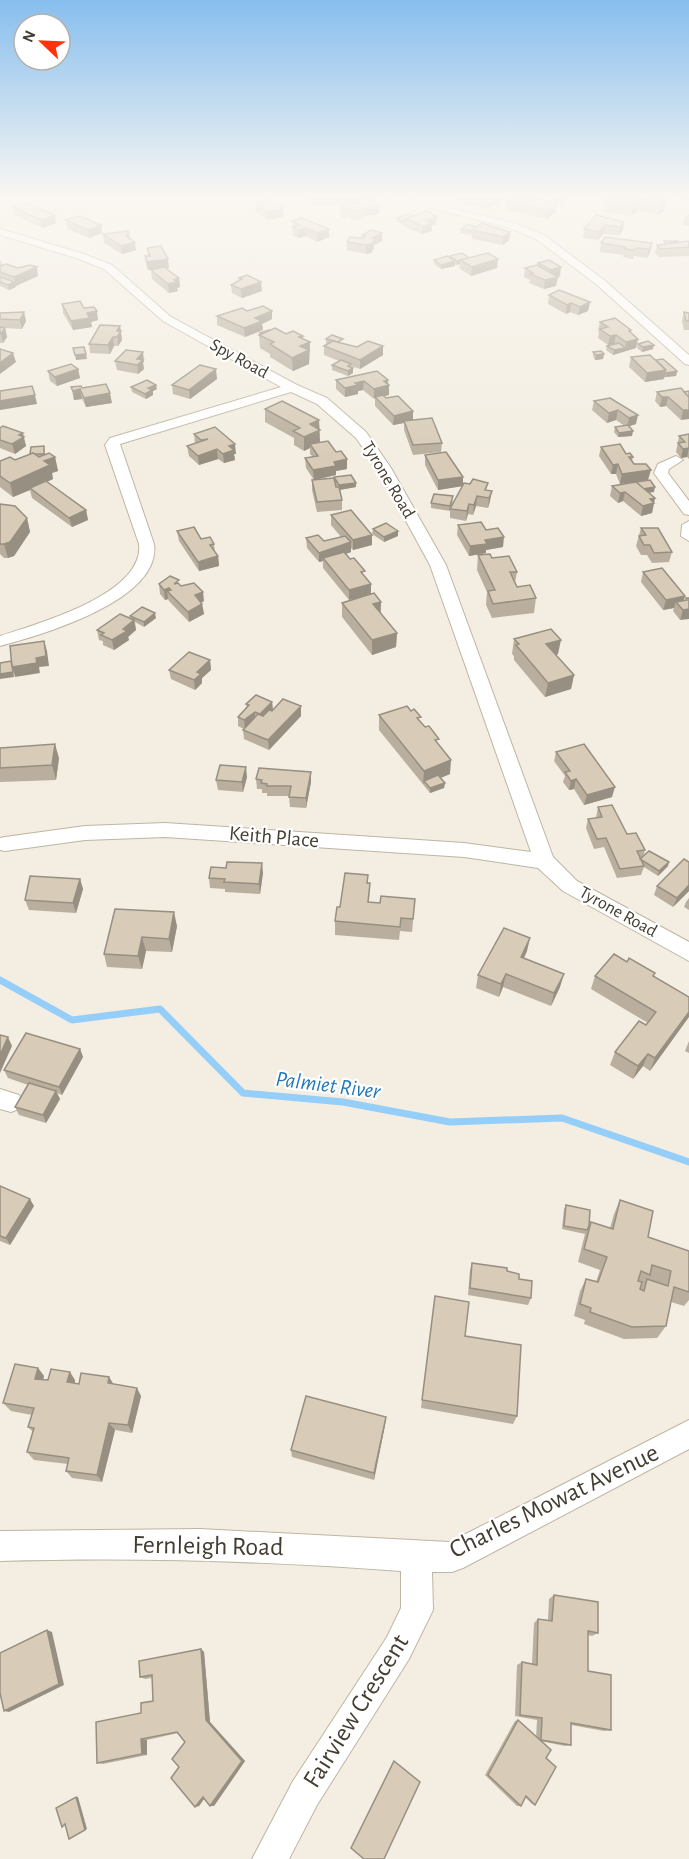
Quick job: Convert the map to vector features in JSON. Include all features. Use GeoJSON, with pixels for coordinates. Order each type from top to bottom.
{"type":"FeatureCollection","features":[{"type":"Feature","properties":{"kind":"street","name":"Spy Road"},"geometry":{"type":"LineString","coordinates":[[128,284],[167,319],[292,388]]}},
{"type":"Feature","properties":{"kind":"street"},"geometry":{"type":"LineString","coordinates":[[602,284],[689,361]]}},
{"type":"Feature","properties":{"kind":"street"},"geometry":{"type":"LineString","coordinates":[[0,641],[64,621],[117,592],[140,572],[148,553],[145,536],[112,445],[115,441],[292,388]]}},
{"type":"Feature","properties":{"kind":"street","name":"Tyrone Road"},"geometry":{"type":"LineString","coordinates":[[292,388],[322,401],[361,435],[384,468],[438,565],[524,801],[543,861],[570,886],[689,952]]}},
{"type":"Feature","properties":{"kind":"street"},"geometry":{"type":"LineString","coordinates":[[676,460],[663,467],[661,473],[689,511]]}},
{"type":"Feature","properties":{"kind":"street"},"geometry":{"type":"LineString","coordinates":[[689,525],[689,536]]}},
{"type":"Feature","properties":{"kind":"street","name":"Keith Place"},"geometry":{"type":"LineString","coordinates":[[5,844],[124,829],[165,830],[464,850],[543,861]]}},
{"type":"Feature","properties":{"kind":"street","name":"Charles Mowat Avenue"},"geometry":{"type":"LineString","coordinates":[[416,1558],[452,1557],[689,1434]]}},
{"type":"Feature","properties":{"kind":"street","name":"Fernleigh Road"},"geometry":{"type":"LineString","coordinates":[[0,1546],[183,1545],[320,1549],[416,1558]]}},
{"type":"Feature","properties":{"kind":"street","name":"Fairview Crescent"},"geometry":{"type":"LineString","coordinates":[[270,1859],[305,1792],[398,1648],[417,1610],[416,1558]]}},
{"type":"Feature","properties":{"kind":"building"},"geometry":{"type":"Polygon","coordinates":[[[233,284],[256,284],[241,289],[231,285],[233,284]]]}},
{"type":"Feature","properties":{"kind":"building"},"geometry":{"type":"Polygon","coordinates":[[[559,290],[590,302],[580,307],[571,303],[567,305],[549,295],[559,290]]]}},
{"type":"Feature","properties":{"kind":"building"},"geometry":{"type":"Polygon","coordinates":[[[80,301],[84,308],[94,307],[97,311],[87,313],[90,318],[71,321],[62,304],[80,301]]]}},
{"type":"Feature","properties":{"kind":"building"},"geometry":{"type":"Polygon","coordinates":[[[263,306],[272,311],[255,318],[262,321],[244,328],[217,316],[242,308],[247,311],[263,306]]]}},
{"type":"Feature","properties":{"kind":"building"},"geometry":{"type":"Polygon","coordinates":[[[24,312],[20,320],[0,319],[0,313],[24,312]]]}},
{"type":"Feature","properties":{"kind":"building"},"geometry":{"type":"Polygon","coordinates":[[[684,312],[689,313],[689,321],[686,321],[684,312]]]}},
{"type":"Feature","properties":{"kind":"building"},"geometry":{"type":"Polygon","coordinates":[[[615,318],[631,330],[629,331],[638,339],[626,342],[600,329],[608,327],[600,322],[615,318]]]}},
{"type":"Feature","properties":{"kind":"building"},"geometry":{"type":"Polygon","coordinates":[[[100,325],[120,326],[117,331],[121,331],[108,345],[89,344],[100,325]]]}},
{"type":"Feature","properties":{"kind":"building"},"geometry":{"type":"Polygon","coordinates":[[[275,328],[286,334],[293,331],[303,336],[299,337],[310,342],[300,346],[309,350],[292,358],[270,344],[274,342],[259,335],[275,328]]]}},
{"type":"Feature","properties":{"kind":"building"},"geometry":{"type":"Polygon","coordinates":[[[332,335],[343,339],[338,342],[326,339],[332,335]]]}},
{"type":"Feature","properties":{"kind":"building"},"geometry":{"type":"Polygon","coordinates":[[[333,341],[357,347],[368,341],[383,346],[360,360],[324,346],[333,341]]]}},
{"type":"Feature","properties":{"kind":"building"},"geometry":{"type":"Polygon","coordinates":[[[648,341],[654,345],[643,347],[638,344],[648,341]]]}},
{"type":"Feature","properties":{"kind":"building"},"geometry":{"type":"Polygon","coordinates":[[[619,343],[625,348],[614,350],[607,346],[619,343]]]}},
{"type":"Feature","properties":{"kind":"building"},"geometry":{"type":"Polygon","coordinates":[[[84,347],[86,354],[75,355],[73,348],[84,347]]]}},
{"type":"Feature","properties":{"kind":"building"},"geometry":{"type":"Polygon","coordinates":[[[0,349],[13,353],[0,363],[0,349]]]}},
{"type":"Feature","properties":{"kind":"building"},"geometry":{"type":"Polygon","coordinates":[[[126,350],[143,352],[137,359],[143,360],[137,365],[115,361],[126,350]]]}},
{"type":"Feature","properties":{"kind":"building"},"geometry":{"type":"Polygon","coordinates":[[[601,351],[604,354],[596,355],[593,352],[601,351]]]}},
{"type":"Feature","properties":{"kind":"building"},"geometry":{"type":"Polygon","coordinates":[[[650,355],[666,370],[647,373],[631,357],[650,355]]]}},
{"type":"Feature","properties":{"kind":"building"},"geometry":{"type":"Polygon","coordinates":[[[663,359],[677,371],[666,373],[666,370],[656,360],[663,359]]]}},
{"type":"Feature","properties":{"kind":"building"},"geometry":{"type":"Polygon","coordinates":[[[341,360],[351,364],[348,366],[353,368],[348,371],[332,365],[341,360]]]}},
{"type":"Feature","properties":{"kind":"building"},"geometry":{"type":"Polygon","coordinates":[[[71,364],[78,369],[55,377],[48,371],[71,364]]]}},
{"type":"Feature","properties":{"kind":"building"},"geometry":{"type":"Polygon","coordinates":[[[200,365],[216,369],[189,390],[172,385],[200,365]]]}},
{"type":"Feature","properties":{"kind":"building"},"geometry":{"type":"Polygon","coordinates":[[[377,371],[388,380],[384,381],[389,385],[374,389],[364,381],[345,388],[336,380],[377,371]]]}},
{"type":"Feature","properties":{"kind":"building"},"geometry":{"type":"Polygon","coordinates":[[[147,380],[156,385],[148,388],[152,390],[145,394],[131,387],[147,380]]]}},
{"type":"Feature","properties":{"kind":"building"},"geometry":{"type":"Polygon","coordinates":[[[106,384],[110,393],[84,398],[80,389],[73,391],[71,387],[81,386],[82,388],[106,384]]]}},
{"type":"Feature","properties":{"kind":"building"},"geometry":{"type":"Polygon","coordinates":[[[32,386],[35,395],[0,401],[0,391],[32,386]]]}},
{"type":"Feature","properties":{"kind":"building"},"geometry":{"type":"Polygon","coordinates":[[[681,388],[689,397],[689,410],[683,410],[668,397],[662,397],[657,392],[681,388]]]}},
{"type":"Feature","properties":{"kind":"building"},"geometry":{"type":"Polygon","coordinates":[[[383,395],[386,398],[398,396],[413,411],[394,416],[375,397],[383,395]]]}},
{"type":"Feature","properties":{"kind":"building"},"geometry":{"type":"Polygon","coordinates":[[[610,398],[638,415],[629,418],[618,410],[609,413],[594,401],[610,398]]]}},
{"type":"Feature","properties":{"kind":"building"},"geometry":{"type":"Polygon","coordinates":[[[282,401],[319,420],[310,424],[320,430],[304,437],[293,431],[300,428],[265,409],[282,401]]]}},
{"type":"Feature","properties":{"kind":"building"},"geometry":{"type":"Polygon","coordinates":[[[432,418],[442,443],[413,445],[404,421],[432,418]]]}},
{"type":"Feature","properties":{"kind":"building"},"geometry":{"type":"Polygon","coordinates":[[[628,425],[633,431],[619,433],[615,427],[628,425]]]}},
{"type":"Feature","properties":{"kind":"building"},"geometry":{"type":"Polygon","coordinates":[[[3,426],[23,433],[19,435],[24,437],[12,444],[0,440],[0,428],[3,426]]]}},
{"type":"Feature","properties":{"kind":"building"},"geometry":{"type":"Polygon","coordinates":[[[215,427],[235,444],[229,446],[234,450],[223,454],[217,449],[198,456],[187,446],[208,439],[201,440],[194,434],[215,427]]]}},
{"type":"Feature","properties":{"kind":"building"},"geometry":{"type":"Polygon","coordinates":[[[689,434],[689,448],[683,449],[678,443],[685,442],[679,436],[689,434]]]}},
{"type":"Feature","properties":{"kind":"building"},"geometry":{"type":"Polygon","coordinates":[[[328,441],[336,452],[341,451],[347,459],[334,462],[336,466],[313,470],[305,458],[318,456],[310,444],[328,441]]]}},
{"type":"Feature","properties":{"kind":"building"},"geometry":{"type":"Polygon","coordinates":[[[620,444],[626,454],[630,453],[633,457],[629,457],[634,464],[646,464],[651,470],[622,474],[618,464],[613,465],[601,447],[620,444]]]}},
{"type":"Feature","properties":{"kind":"building"},"geometry":{"type":"Polygon","coordinates":[[[44,446],[44,454],[30,454],[31,447],[44,446]]]}},
{"type":"Feature","properties":{"kind":"building"},"geometry":{"type":"Polygon","coordinates":[[[446,452],[463,477],[438,480],[425,455],[446,452]]]}},
{"type":"Feature","properties":{"kind":"building"},"geometry":{"type":"Polygon","coordinates":[[[33,453],[39,457],[49,453],[55,457],[44,461],[50,465],[10,483],[0,476],[0,461],[10,457],[15,460],[33,453]]]}},
{"type":"Feature","properties":{"kind":"building"},"geometry":{"type":"Polygon","coordinates":[[[351,475],[356,483],[339,485],[334,477],[351,475]]]}},
{"type":"Feature","properties":{"kind":"building"},"geometry":{"type":"Polygon","coordinates":[[[334,478],[342,500],[317,502],[312,480],[334,478]]]}},
{"type":"Feature","properties":{"kind":"building"},"geometry":{"type":"Polygon","coordinates":[[[473,479],[488,483],[485,490],[492,491],[489,498],[477,496],[474,505],[469,504],[467,511],[450,509],[464,483],[470,484],[473,479]]]}},
{"type":"Feature","properties":{"kind":"building"},"geometry":{"type":"Polygon","coordinates":[[[650,480],[655,487],[643,489],[636,482],[650,480]]]}},
{"type":"Feature","properties":{"kind":"building"},"geometry":{"type":"Polygon","coordinates":[[[46,481],[86,510],[69,518],[30,488],[46,481]]]}},
{"type":"Feature","properties":{"kind":"building"},"geometry":{"type":"Polygon","coordinates":[[[636,482],[655,498],[650,499],[654,503],[643,506],[625,492],[620,493],[612,486],[636,482]]]}},
{"type":"Feature","properties":{"kind":"building"},"geometry":{"type":"Polygon","coordinates":[[[434,494],[453,496],[450,506],[431,503],[434,494]]]}},
{"type":"Feature","properties":{"kind":"building"},"geometry":{"type":"Polygon","coordinates":[[[0,504],[15,506],[27,518],[10,542],[4,544],[0,544],[0,504]]]}},
{"type":"Feature","properties":{"kind":"building"},"geometry":{"type":"Polygon","coordinates":[[[351,510],[372,535],[353,540],[331,515],[351,510]]]}},
{"type":"Feature","properties":{"kind":"building"},"geometry":{"type":"Polygon","coordinates":[[[481,522],[486,530],[498,528],[504,537],[485,540],[487,544],[470,546],[458,525],[481,522]]]}},
{"type":"Feature","properties":{"kind":"building"},"geometry":{"type":"Polygon","coordinates":[[[386,523],[398,531],[384,537],[373,529],[386,523]]]}},
{"type":"Feature","properties":{"kind":"building"},"geometry":{"type":"Polygon","coordinates":[[[194,527],[201,539],[210,537],[214,544],[210,545],[218,556],[198,562],[177,531],[194,527]]]}},
{"type":"Feature","properties":{"kind":"building"},"geometry":{"type":"Polygon","coordinates":[[[641,528],[658,528],[672,552],[654,553],[650,545],[644,545],[639,536],[646,535],[641,528]]]}},
{"type":"Feature","properties":{"kind":"building"},"geometry":{"type":"Polygon","coordinates":[[[318,535],[324,541],[345,536],[351,542],[319,553],[306,538],[318,535]]]}},
{"type":"Feature","properties":{"kind":"building"},"geometry":{"type":"Polygon","coordinates":[[[344,552],[350,559],[354,558],[365,571],[361,572],[371,584],[349,590],[323,558],[344,552]]]}},
{"type":"Feature","properties":{"kind":"building"},"geometry":{"type":"Polygon","coordinates":[[[490,554],[492,558],[509,556],[517,572],[510,572],[517,587],[530,585],[536,598],[493,604],[488,591],[495,590],[478,555],[490,554]]]}},
{"type":"Feature","properties":{"kind":"building"},"geometry":{"type":"Polygon","coordinates":[[[662,568],[685,596],[666,600],[643,572],[662,568]]]}},
{"type":"Feature","properties":{"kind":"building"},"geometry":{"type":"Polygon","coordinates":[[[170,576],[179,580],[174,584],[178,583],[181,586],[194,583],[203,592],[195,595],[202,604],[188,612],[167,591],[171,590],[169,588],[164,590],[159,584],[170,576]]]}},
{"type":"Feature","properties":{"kind":"building"},"geometry":{"type":"Polygon","coordinates":[[[374,593],[381,602],[373,604],[397,633],[372,640],[342,603],[374,593]]]}},
{"type":"Feature","properties":{"kind":"building"},"geometry":{"type":"Polygon","coordinates":[[[686,598],[689,598],[689,609],[683,610],[676,602],[687,600],[686,598]]]}},
{"type":"Feature","properties":{"kind":"building"},"geometry":{"type":"Polygon","coordinates":[[[142,607],[155,613],[144,622],[130,616],[142,607]]]}},
{"type":"Feature","properties":{"kind":"building"},"geometry":{"type":"Polygon","coordinates":[[[120,614],[134,620],[123,629],[127,631],[112,640],[101,635],[104,633],[97,630],[120,614]]]}},
{"type":"Feature","properties":{"kind":"building"},"geometry":{"type":"Polygon","coordinates":[[[551,629],[561,640],[546,644],[574,675],[548,683],[516,645],[519,644],[514,639],[551,629]]]}},
{"type":"Feature","properties":{"kind":"building"},"geometry":{"type":"Polygon","coordinates":[[[44,641],[46,656],[36,658],[37,663],[12,667],[10,646],[44,641]]]}},
{"type":"Feature","properties":{"kind":"building"},"geometry":{"type":"Polygon","coordinates":[[[189,652],[210,660],[197,672],[201,674],[194,680],[169,670],[189,652]]]}},
{"type":"Feature","properties":{"kind":"building"},"geometry":{"type":"Polygon","coordinates":[[[11,661],[13,672],[0,674],[0,663],[11,661]]]}},
{"type":"Feature","properties":{"kind":"building"},"geometry":{"type":"Polygon","coordinates":[[[256,695],[272,702],[260,714],[255,712],[244,720],[238,717],[249,705],[246,704],[256,695]]]}},
{"type":"Feature","properties":{"kind":"building"},"geometry":{"type":"Polygon","coordinates":[[[283,699],[301,706],[268,740],[243,730],[258,714],[263,716],[269,710],[272,711],[283,699]]]}},
{"type":"Feature","properties":{"kind":"building"},"geometry":{"type":"Polygon","coordinates":[[[407,706],[411,711],[414,709],[421,717],[417,718],[425,727],[429,726],[439,739],[435,740],[451,760],[424,771],[379,715],[407,706]]]}},
{"type":"Feature","properties":{"kind":"building"},"geometry":{"type":"Polygon","coordinates":[[[55,744],[52,765],[0,768],[0,748],[55,744]]]}},
{"type":"Feature","properties":{"kind":"building"},"geometry":{"type":"Polygon","coordinates":[[[584,744],[615,787],[587,795],[576,779],[571,781],[565,772],[570,771],[556,752],[584,744]]]}},
{"type":"Feature","properties":{"kind":"building"},"geometry":{"type":"Polygon","coordinates":[[[220,765],[246,767],[242,782],[216,780],[220,765]]]}},
{"type":"Feature","properties":{"kind":"building"},"geometry":{"type":"Polygon","coordinates":[[[259,768],[311,772],[306,798],[289,797],[291,786],[267,786],[261,783],[262,780],[256,779],[259,768]]]}},
{"type":"Feature","properties":{"kind":"building"},"geometry":{"type":"Polygon","coordinates":[[[438,775],[445,783],[430,788],[424,781],[438,775]]]}},
{"type":"Feature","properties":{"kind":"building"},"geometry":{"type":"Polygon","coordinates":[[[612,805],[627,834],[636,833],[645,850],[637,851],[644,866],[620,869],[606,838],[597,839],[588,819],[602,817],[598,807],[612,805]]]}},
{"type":"Feature","properties":{"kind":"building"},"geometry":{"type":"Polygon","coordinates":[[[649,851],[669,862],[659,871],[640,859],[649,851]]]}},
{"type":"Feature","properties":{"kind":"building"},"geometry":{"type":"Polygon","coordinates":[[[684,859],[689,862],[689,885],[677,898],[657,886],[684,859]]]}},
{"type":"Feature","properties":{"kind":"building"},"geometry":{"type":"Polygon","coordinates":[[[227,862],[262,863],[259,884],[224,882],[225,879],[209,878],[211,867],[226,868],[227,862]]]}},
{"type":"Feature","properties":{"kind":"building"},"geometry":{"type":"Polygon","coordinates":[[[345,873],[368,875],[367,883],[370,883],[368,902],[380,903],[381,896],[415,899],[413,919],[401,918],[400,927],[335,921],[337,907],[340,907],[345,873]]]}},
{"type":"Feature","properties":{"kind":"building"},"geometry":{"type":"Polygon","coordinates":[[[30,876],[80,879],[73,903],[25,900],[30,876]]]}},
{"type":"Feature","properties":{"kind":"building"},"geometry":{"type":"Polygon","coordinates":[[[115,909],[174,912],[169,939],[142,937],[138,956],[104,954],[115,909]]]}},
{"type":"Feature","properties":{"kind":"building"},"geometry":{"type":"Polygon","coordinates":[[[504,928],[530,938],[521,957],[564,974],[554,993],[506,974],[501,984],[478,975],[504,928]]]}},
{"type":"Feature","properties":{"kind":"building"},"geometry":{"type":"Polygon","coordinates":[[[614,954],[627,962],[629,958],[655,973],[653,976],[689,997],[689,1012],[655,1058],[648,1054],[638,1066],[615,1052],[639,1021],[646,1025],[656,1012],[595,976],[614,954]]]}},
{"type":"Feature","properties":{"kind":"building"},"geometry":{"type":"Polygon","coordinates":[[[26,1033],[80,1049],[59,1087],[4,1070],[26,1033]]]}},
{"type":"Feature","properties":{"kind":"building"},"geometry":{"type":"Polygon","coordinates":[[[0,1035],[8,1037],[0,1055],[0,1035]]]}},
{"type":"Feature","properties":{"kind":"building"},"geometry":{"type":"Polygon","coordinates":[[[29,1083],[56,1091],[43,1115],[15,1107],[29,1083]]]}},
{"type":"Feature","properties":{"kind":"building"},"geometry":{"type":"Polygon","coordinates":[[[0,1186],[30,1199],[6,1238],[0,1236],[0,1186]]]}},
{"type":"Feature","properties":{"kind":"building"},"geometry":{"type":"Polygon","coordinates":[[[620,1200],[653,1211],[648,1237],[689,1251],[689,1292],[674,1287],[666,1326],[632,1327],[590,1312],[591,1308],[580,1304],[586,1279],[598,1282],[607,1257],[584,1249],[591,1222],[613,1229],[620,1200]],[[652,1265],[650,1275],[641,1271],[638,1281],[642,1282],[640,1289],[644,1291],[647,1279],[668,1286],[671,1271],[652,1265]]]}},
{"type":"Feature","properties":{"kind":"building"},"geometry":{"type":"Polygon","coordinates":[[[566,1205],[590,1210],[587,1230],[564,1226],[566,1205]]]}},
{"type":"Feature","properties":{"kind":"building"},"geometry":{"type":"Polygon","coordinates":[[[472,1263],[507,1268],[507,1271],[519,1274],[519,1279],[532,1281],[531,1298],[470,1288],[472,1263]]]}},
{"type":"Feature","properties":{"kind":"building"},"geometry":{"type":"Polygon","coordinates":[[[435,1296],[469,1302],[465,1336],[521,1345],[517,1416],[422,1400],[435,1296]]]}},
{"type":"Feature","properties":{"kind":"building"},"geometry":{"type":"Polygon","coordinates":[[[15,1364],[38,1368],[35,1379],[48,1380],[51,1369],[70,1372],[67,1382],[79,1384],[81,1373],[109,1377],[108,1383],[137,1388],[128,1425],[109,1423],[97,1475],[66,1471],[69,1458],[27,1452],[34,1428],[28,1427],[34,1408],[3,1403],[15,1364]]]}},
{"type":"Feature","properties":{"kind":"building"},"geometry":{"type":"Polygon","coordinates":[[[306,1396],[386,1417],[374,1473],[291,1450],[306,1396]]]}},
{"type":"Feature","properties":{"kind":"building"},"geometry":{"type":"Polygon","coordinates":[[[554,1595],[598,1602],[598,1633],[588,1631],[588,1671],[611,1675],[611,1730],[571,1723],[571,1745],[541,1740],[542,1718],[520,1715],[522,1662],[537,1665],[538,1619],[552,1621],[554,1595]]]}},
{"type":"Feature","properties":{"kind":"building"},"geometry":{"type":"Polygon","coordinates":[[[47,1630],[59,1684],[4,1711],[0,1693],[0,1653],[47,1630]]]}},
{"type":"Feature","properties":{"kind":"building"},"geometry":{"type":"Polygon","coordinates":[[[201,1649],[206,1720],[242,1761],[210,1806],[203,1797],[195,1807],[171,1778],[179,1767],[172,1759],[185,1742],[177,1732],[141,1739],[142,1754],[97,1763],[96,1722],[141,1713],[141,1703],[153,1701],[152,1675],[140,1677],[139,1661],[201,1649]]]}},
{"type":"Feature","properties":{"kind":"building"},"geometry":{"type":"Polygon","coordinates":[[[518,1720],[551,1750],[546,1758],[556,1767],[535,1805],[526,1796],[521,1806],[488,1775],[518,1720]]]}},
{"type":"Feature","properties":{"kind":"building"},"geometry":{"type":"Polygon","coordinates":[[[394,1761],[420,1782],[384,1859],[364,1859],[351,1848],[394,1761]]]}},
{"type":"Feature","properties":{"kind":"building"},"geometry":{"type":"Polygon","coordinates":[[[76,1797],[85,1830],[69,1839],[65,1824],[62,1827],[56,1808],[76,1797]]]}},
{"type":"Feature","properties":{"kind":"waterway","name":"Palmiet River"},"geometry":{"type":"LineString","coordinates":[[0,980],[72,1020],[160,1009],[243,1093],[343,1102],[450,1122],[562,1118],[689,1162]]}}]}
